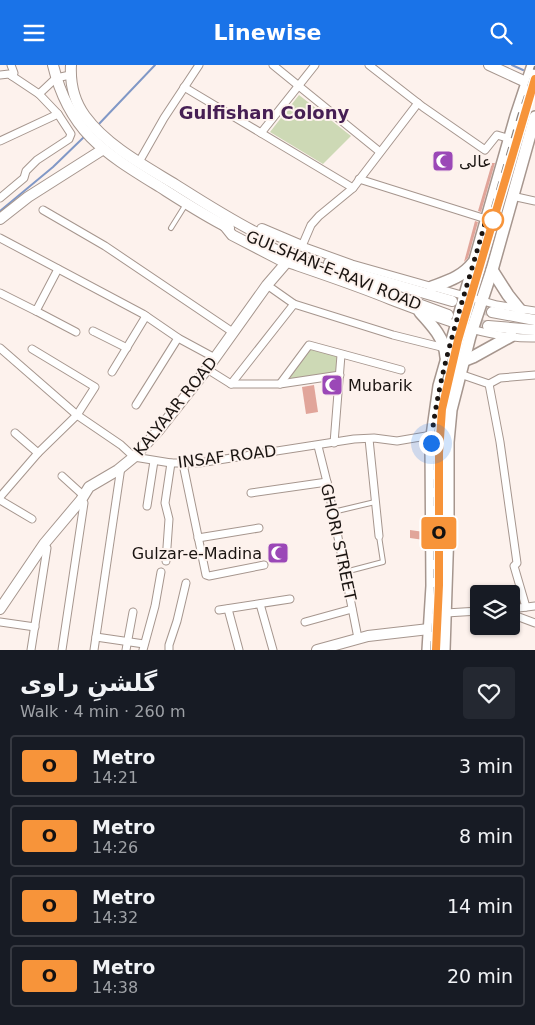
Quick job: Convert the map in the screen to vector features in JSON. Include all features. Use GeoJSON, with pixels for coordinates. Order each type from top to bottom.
{"type":"FeatureCollection","features":[{"type":"Feature","properties":{"kind":"main road","name":"GULSHAN-E-RAVI ROAD"},"geometry":{"type":"LineString","coordinates":[[53,65],[66,106],[85,125],[139,162],[148,174],[186,203],[224,225],[291,257],[448,315]]}},
{"type":"Feature","properties":{"kind":"main road"},"geometry":{"type":"LineString","coordinates":[[489,65],[528,83]]}},
{"type":"Feature","properties":{"kind":"main road"},"geometry":{"type":"LineString","coordinates":[[428,650],[432,586],[432,435],[439,386],[446,353],[465,296],[486,219],[533,65]]}},
{"type":"Feature","properties":{"kind":"main road","name":"GULSHAN-E-RAVI ROAD"},"geometry":{"type":"LineString","coordinates":[[70,70],[85,125],[100,148],[294,251],[355,273],[452,301]]}},
{"type":"Feature","properties":{"kind":"main road"},"geometry":{"type":"LineString","coordinates":[[444,650],[448,528],[448,442],[451,410],[472,329],[492,270],[535,117]]}},
{"type":"Feature","properties":{"kind":"main road"},"geometry":{"type":"LineString","coordinates":[[0,219],[28,197],[100,148]]}},
{"type":"Feature","properties":{"kind":"main road"},"geometry":{"type":"LineString","coordinates":[[224,225],[232,235],[286,263]]}},
{"type":"Feature","properties":{"kind":"main road"},"geometry":{"type":"LineString","coordinates":[[246,227],[264,230],[302,246]]}},
{"type":"Feature","properties":{"kind":"main road"},"geometry":{"type":"LineString","coordinates":[[432,287],[466,272],[474,260]]}},
{"type":"Feature","properties":{"kind":"main road","name":"KALYAAR ROAD"},"geometry":{"type":"LineString","coordinates":[[0,609],[44,544],[83,498],[89,487],[134,457],[158,431],[286,263]]}},
{"type":"Feature","properties":{"kind":"main road"},"geometry":{"type":"LineString","coordinates":[[492,270],[520,310]]}},
{"type":"Feature","properties":{"kind":"main road"},"geometry":{"type":"LineString","coordinates":[[420,312],[434,328],[446,353]]}},
{"type":"Feature","properties":{"kind":"main road"},"geometry":{"type":"LineString","coordinates":[[492,312],[535,320]]}},
{"type":"Feature","properties":{"kind":"main road"},"geometry":{"type":"LineString","coordinates":[[488,326],[535,330]]}},
{"type":"Feature","properties":{"kind":"main road"},"geometry":{"type":"LineString","coordinates":[[463,361],[512,336]]}},
{"type":"Feature","properties":{"kind":"main road"},"geometry":{"type":"LineString","coordinates":[[317,650],[358,638],[408,630],[429,629]]}},
{"type":"Feature","properties":{"kind":"street"},"geometry":{"type":"LineString","coordinates":[[11,65],[14,73],[12,75]]}},
{"type":"Feature","properties":{"kind":"street"},"geometry":{"type":"LineString","coordinates":[[139,162],[199,65]]}},
{"type":"Feature","properties":{"kind":"street"},"geometry":{"type":"LineString","coordinates":[[273,65],[380,152]]}},
{"type":"Feature","properties":{"kind":"street"},"geometry":{"type":"LineString","coordinates":[[261,133],[315,65]]}},
{"type":"Feature","properties":{"kind":"street"},"geometry":{"type":"LineString","coordinates":[[369,65],[485,151],[497,135],[510,139]]}},
{"type":"Feature","properties":{"kind":"street"},"geometry":{"type":"LineString","coordinates":[[39,94],[56,78],[70,70]]}},
{"type":"Feature","properties":{"kind":"street"},"geometry":{"type":"LineString","coordinates":[[0,75],[12,75],[39,94],[58,113],[71,134],[69,139],[36,160],[26,171],[24,178],[0,198]]}},
{"type":"Feature","properties":{"kind":"street"},"geometry":{"type":"LineString","coordinates":[[184,87],[353,188]]}},
{"type":"Feature","properties":{"kind":"street"},"geometry":{"type":"LineString","coordinates":[[418,103],[353,188],[311,225],[302,246],[352,265],[520,310],[535,311]]}},
{"type":"Feature","properties":{"kind":"street"},"geometry":{"type":"LineString","coordinates":[[0,141],[58,113]]}},
{"type":"Feature","properties":{"kind":"street"},"geometry":{"type":"LineString","coordinates":[[359,179],[486,219]]}},
{"type":"Feature","properties":{"kind":"street"},"geometry":{"type":"LineString","coordinates":[[512,196],[535,201]]}},
{"type":"Feature","properties":{"kind":"street"},"geometry":{"type":"LineString","coordinates":[[43,210],[105,246],[234,333]]}},
{"type":"Feature","properties":{"kind":"street"},"geometry":{"type":"LineString","coordinates":[[0,239],[146,316],[214,358]]}},
{"type":"Feature","properties":{"kind":"street"},"geometry":{"type":"LineString","coordinates":[[286,263],[472,329],[535,338]]}},
{"type":"Feature","properties":{"kind":"street"},"geometry":{"type":"LineString","coordinates":[[36,311],[58,269]]}},
{"type":"Feature","properties":{"kind":"street"},"geometry":{"type":"LineString","coordinates":[[268,285],[294,303],[446,353]]}},
{"type":"Feature","properties":{"kind":"street"},"geometry":{"type":"LineString","coordinates":[[0,293],[76,333]]}},
{"type":"Feature","properties":{"kind":"street"},"geometry":{"type":"LineString","coordinates":[[231,384],[294,303]]}},
{"type":"Feature","properties":{"kind":"street"},"geometry":{"type":"LineString","coordinates":[[112,372],[146,316]]}},
{"type":"Feature","properties":{"kind":"street"},"geometry":{"type":"LineString","coordinates":[[93,331],[127,348]]}},
{"type":"Feature","properties":{"kind":"street"},"geometry":{"type":"LineString","coordinates":[[136,405],[178,337]]}},
{"type":"Feature","properties":{"kind":"street"},"geometry":{"type":"LineString","coordinates":[[280,384],[309,345],[402,370]]}},
{"type":"Feature","properties":{"kind":"street"},"geometry":{"type":"LineString","coordinates":[[32,349],[95,387],[77,415],[38,453],[0,499],[32,519]]}},
{"type":"Feature","properties":{"kind":"street","name":"INSAF ROAD"},"geometry":{"type":"LineString","coordinates":[[1,350],[77,415],[121,445],[134,457],[154,461],[183,464],[199,463],[334,443],[369,439],[397,441],[432,435]]}},
{"type":"Feature","properties":{"kind":"street"},"geometry":{"type":"LineString","coordinates":[[334,443],[341,355]]}},
{"type":"Feature","properties":{"kind":"street"},"geometry":{"type":"LineString","coordinates":[[207,369],[231,384],[280,384],[340,375]]}},
{"type":"Feature","properties":{"kind":"street"},"geometry":{"type":"LineString","coordinates":[[460,373],[489,384],[500,378],[535,375]]}},
{"type":"Feature","properties":{"kind":"street"},"geometry":{"type":"LineString","coordinates":[[489,384],[500,442],[518,563],[514,567],[526,607]]}},
{"type":"Feature","properties":{"kind":"street"},"geometry":{"type":"LineString","coordinates":[[15,433],[38,453]]}},
{"type":"Feature","properties":{"kind":"street"},"geometry":{"type":"LineString","coordinates":[[369,439],[379,537]]}},
{"type":"Feature","properties":{"kind":"street","name":"GHORI STREET"},"geometry":{"type":"LineString","coordinates":[[318,446],[358,638]]}},
{"type":"Feature","properties":{"kind":"street"},"geometry":{"type":"LineString","coordinates":[[147,506],[154,461]]}},
{"type":"Feature","properties":{"kind":"street"},"geometry":{"type":"LineString","coordinates":[[166,561],[169,519],[166,503],[171,463]]}},
{"type":"Feature","properties":{"kind":"street"},"geometry":{"type":"LineString","coordinates":[[183,464],[206,575],[209,577],[264,565]]}},
{"type":"Feature","properties":{"kind":"street"},"geometry":{"type":"LineString","coordinates":[[94,650],[121,467]]}},
{"type":"Feature","properties":{"kind":"street"},"geometry":{"type":"LineString","coordinates":[[62,476],[83,498],[84,503],[62,650]]}},
{"type":"Feature","properties":{"kind":"street"},"geometry":{"type":"LineString","coordinates":[[251,493],[327,482]]}},
{"type":"Feature","properties":{"kind":"street"},"geometry":{"type":"LineString","coordinates":[[198,538],[259,528]]}},
{"type":"Feature","properties":{"kind":"street"},"geometry":{"type":"LineString","coordinates":[[31,650],[47,548],[44,544]]}},
{"type":"Feature","properties":{"kind":"street"},"geometry":{"type":"LineString","coordinates":[[96,637],[128,642],[143,647],[155,606],[161,572]]}},
{"type":"Feature","properties":{"kind":"street"},"geometry":{"type":"LineString","coordinates":[[169,650],[186,583]]}},
{"type":"Feature","properties":{"kind":"street"},"geometry":{"type":"LineString","coordinates":[[219,610],[290,599]]}},
{"type":"Feature","properties":{"kind":"street"},"geometry":{"type":"LineString","coordinates":[[260,605],[273,650]]}},
{"type":"Feature","properties":{"kind":"street"},"geometry":{"type":"LineString","coordinates":[[520,608],[535,606]]}},
{"type":"Feature","properties":{"kind":"street"},"geometry":{"type":"LineString","coordinates":[[228,609],[239,650]]}},
{"type":"Feature","properties":{"kind":"street"},"geometry":{"type":"LineString","coordinates":[[305,622],[352,609]]}},
{"type":"Feature","properties":{"kind":"street"},"geometry":{"type":"LineString","coordinates":[[126,650],[133,612]]}},
{"type":"Feature","properties":{"kind":"street"},"geometry":{"type":"LineString","coordinates":[[446,613],[470,612]]}},
{"type":"Feature","properties":{"kind":"street"},"geometry":{"type":"LineString","coordinates":[[520,617],[535,623]]}},
{"type":"Feature","properties":{"kind":"street"},"geometry":{"type":"LineString","coordinates":[[0,622],[35,627]]}},
{"type":"Feature","properties":{"kind":"lane"},"geometry":{"type":"LineString","coordinates":[[171,228],[186,203]]}},
{"type":"Feature","properties":{"kind":"lane"},"geometry":{"type":"LineString","coordinates":[[333,512],[375,502]]}},
{"type":"Feature","properties":{"kind":"lane"},"geometry":{"type":"LineString","coordinates":[[345,572],[383,561],[379,537]]}},
{"type":"Feature","properties":{"kind":"green space"},"geometry":{"type":"Polygon","coordinates":[[[299,95],[351,136],[323,164],[270,132],[299,95]]]}},
{"type":"Feature","properties":{"kind":"green space"},"geometry":{"type":"Polygon","coordinates":[[[306,347],[341,355],[339,375],[280,384],[306,347]]]}},
{"type":"Feature","properties":{"kind":"building"},"geometry":{"type":"Polygon","coordinates":[[[492,163],[495,163],[481,212],[478,211],[492,163]]]}},
{"type":"Feature","properties":{"kind":"building"},"geometry":{"type":"Polygon","coordinates":[[[510,165],[513,167],[485,268],[481,270],[510,165]]]}},
{"type":"Feature","properties":{"kind":"building"},"geometry":{"type":"Polygon","coordinates":[[[475,221],[478,222],[468,258],[464,262],[475,221]]]}},
{"type":"Feature","properties":{"kind":"building"},"geometry":{"type":"Polygon","coordinates":[[[314,385],[318,412],[306,414],[302,387],[314,385]]]}},
{"type":"Feature","properties":{"kind":"building"},"geometry":{"type":"Polygon","coordinates":[[[410,530],[424,532],[424,540],[410,538],[410,530]]]}},
{"type":"Feature","properties":{"kind":"waterway"},"geometry":{"type":"LineString","coordinates":[[98,125],[155,65]]}},
{"type":"Feature","properties":{"kind":"waterway"},"geometry":{"type":"LineString","coordinates":[[512,65],[523,70]]}},
{"type":"Feature","properties":{"kind":"waterway"},"geometry":{"type":"LineString","coordinates":[[0,211],[53,167],[85,136]]}},
{"type":"Feature","properties":{"kind":"tunnel"},"geometry":{"type":"LineString","coordinates":[[452,301],[492,312]]}},
{"type":"Feature","properties":{"kind":"tunnel"},"geometry":{"type":"LineString","coordinates":[[450,316],[488,326]]}},
{"type":"Feature","properties":{"kind":"railway"},"geometry":{"type":"LineString","coordinates":[[431,650],[434,608],[435,435],[442,383],[518,116],[535,66]]}},
{"type":"Feature","properties":{"kind":"metro line","name":"O"},"geometry":{"type":"LineString","coordinates":[[436,650],[440,559],[439,453],[442,409],[458,340],[535,79]]}},
{"type":"Feature","properties":{"kind":"place","name":"عالی"},"geometry":{"type":"Point","coordinates":[443,161]}},
{"type":"Feature","properties":{"kind":"place","name":"Mubarik"},"geometry":{"type":"Point","coordinates":[332,385]}},
{"type":"Feature","properties":{"kind":"place","name":"Gulzar-e-Madina"},"geometry":{"type":"Point","coordinates":[278,553]}},
{"type":"Feature","properties":{"kind":"district","name":"Gulfishan Colony"},"geometry":{"type":"Point","coordinates":[264,113]}},
{"type":"Feature","properties":{"kind":"route"},"geometry":{"type":"LineString","coordinates":[[431,443],[439,386],[450,344],[486,219],[493,220]]}}]}
